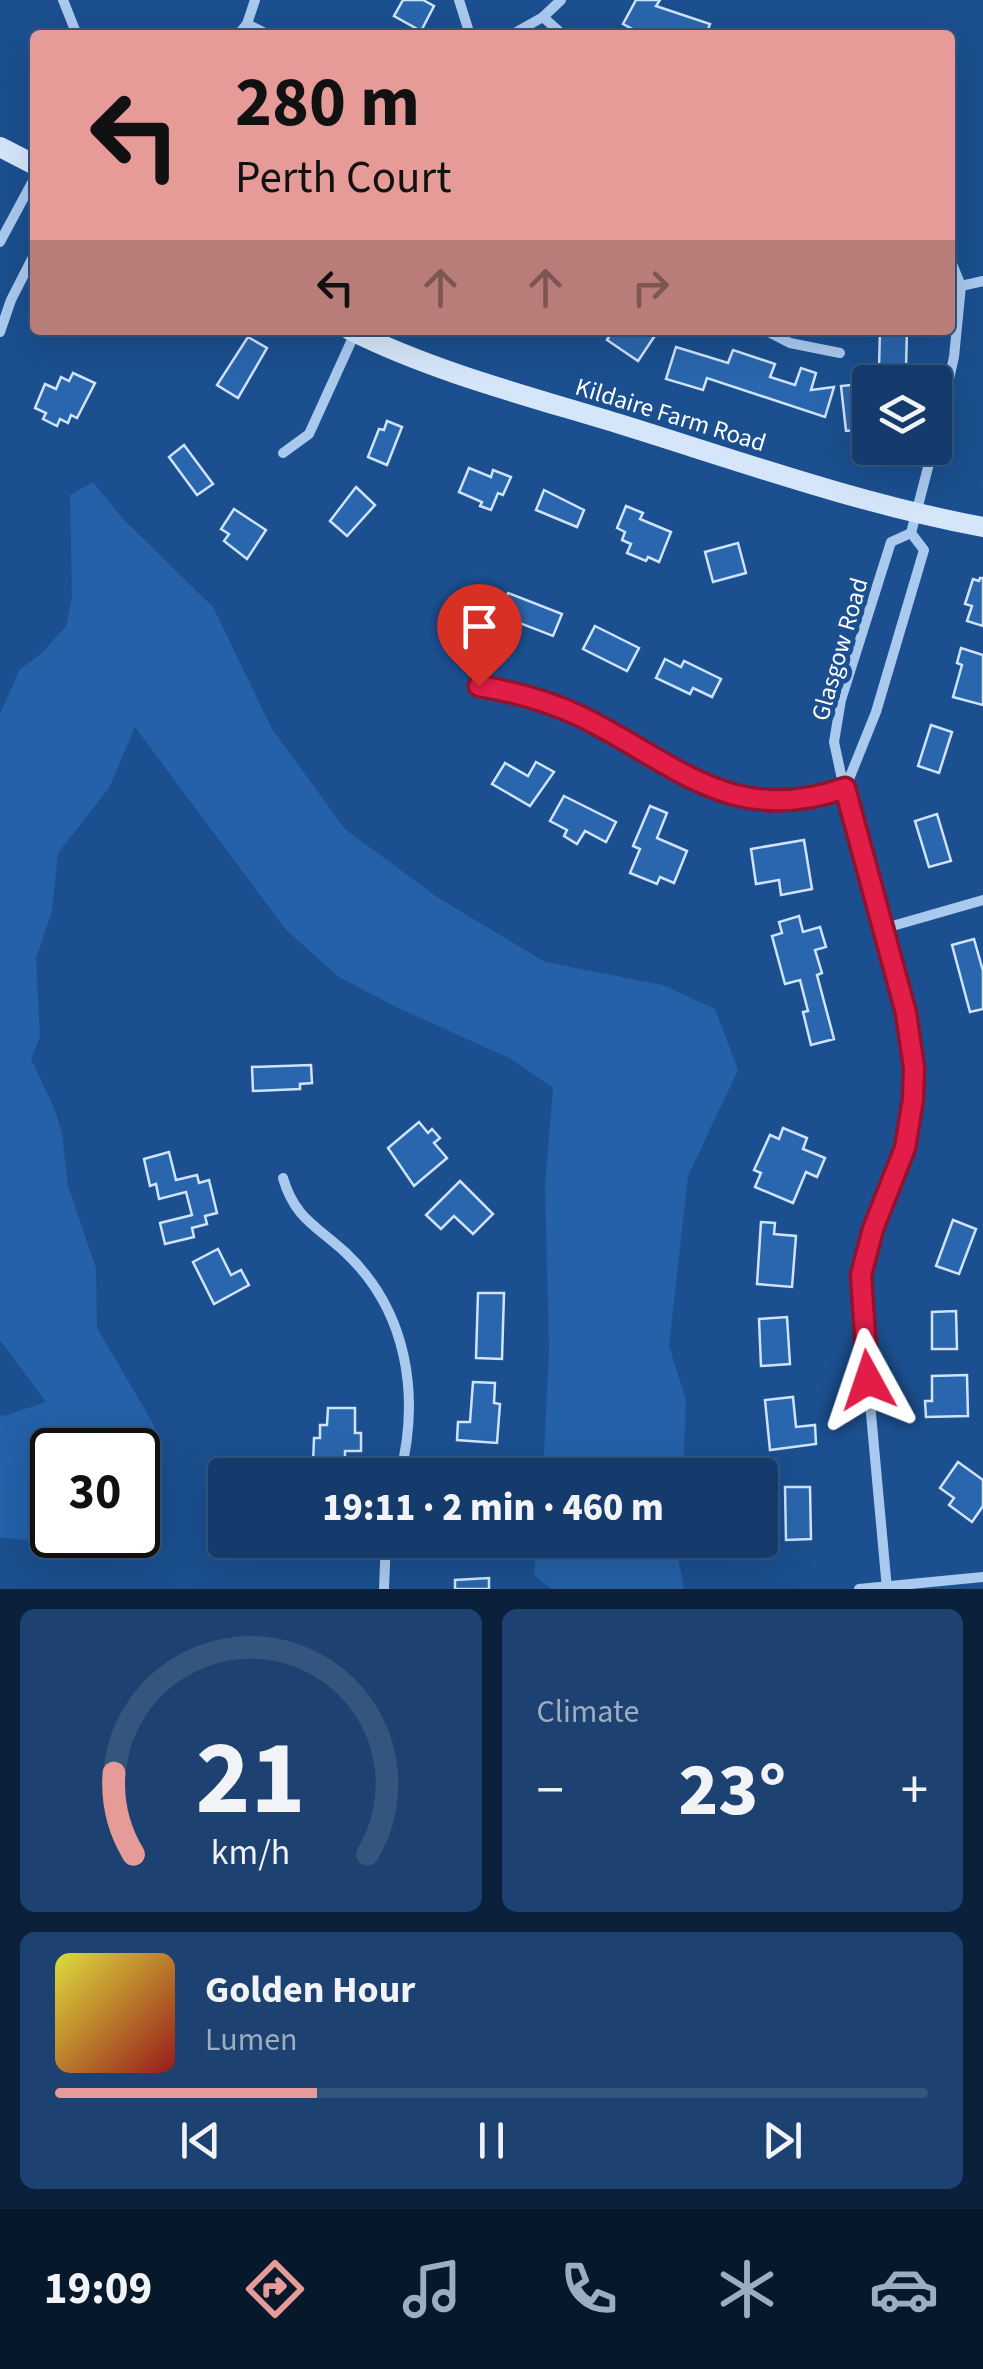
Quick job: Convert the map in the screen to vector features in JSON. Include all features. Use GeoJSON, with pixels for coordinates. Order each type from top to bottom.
{"type":"FeatureCollection","features":[{"type":"Feature","properties":{"kind":"main road"},"geometry":{"type":"LineString","coordinates":[[0,147],[30,162]]}},
{"type":"Feature","properties":{"kind":"main road","name":"Kildaire Farm Road"},"geometry":{"type":"LineString","coordinates":[[361,335],[466,376],[913,524],[983,527]]}},
{"type":"Feature","properties":{"kind":"street"},"geometry":{"type":"LineString","coordinates":[[63,0],[75,30]]}},
{"type":"Feature","properties":{"kind":"street"},"geometry":{"type":"LineString","coordinates":[[242,30],[254,0]]}},
{"type":"Feature","properties":{"kind":"street"},"geometry":{"type":"LineString","coordinates":[[460,0],[469,30]]}},
{"type":"Feature","properties":{"kind":"street"},"geometry":{"type":"LineString","coordinates":[[520,30],[543,17],[561,0]]}},
{"type":"Feature","properties":{"kind":"street"},"geometry":{"type":"LineString","coordinates":[[543,17],[557,30]]}},
{"type":"Feature","properties":{"kind":"street"},"geometry":{"type":"LineString","coordinates":[[247,24],[259,30]]}},
{"type":"Feature","properties":{"kind":"street"},"geometry":{"type":"LineString","coordinates":[[0,242],[30,186]]}},
{"type":"Feature","properties":{"kind":"street"},"geometry":{"type":"LineString","coordinates":[[0,332],[30,263]]}},
{"type":"Feature","properties":{"kind":"street"},"geometry":{"type":"LineString","coordinates":[[952,365],[961,286],[955,271]]}},
{"type":"Feature","properties":{"kind":"street"},"geometry":{"type":"LineString","coordinates":[[961,286],[983,282]]}},
{"type":"Feature","properties":{"kind":"street"},"geometry":{"type":"LineString","coordinates":[[282,452],[310,434],[352,335]]}},
{"type":"Feature","properties":{"kind":"street"},"geometry":{"type":"LineString","coordinates":[[775,335],[790,343],[840,353]]}},
{"type":"Feature","properties":{"kind":"street"},"geometry":{"type":"LineString","coordinates":[[913,524],[929,465]]}},
{"type":"Feature","properties":{"kind":"street","name":"Glasgow Road"},"geometry":{"type":"LineString","coordinates":[[845,788],[876,712],[924,550],[913,524],[891,542],[841,700],[834,742],[845,788],[882,928],[906,1013],[914,1068],[905,1148],[873,1229],[861,1275],[864,1348],[887,1588]]}},
{"type":"Feature","properties":{"kind":"street"},"geometry":{"type":"LineString","coordinates":[[479,686],[554,704],[708,788],[739,798],[782,801],[845,788]]}},
{"type":"Feature","properties":{"kind":"street"},"geometry":{"type":"LineString","coordinates":[[882,928],[983,900]]}},
{"type":"Feature","properties":{"kind":"street"},"geometry":{"type":"LineString","coordinates":[[283,1178],[294,1208],[356,1265],[395,1326],[410,1386],[410,1420],[403,1458]]}},
{"type":"Feature","properties":{"kind":"street"},"geometry":{"type":"LineString","coordinates":[[384,1589],[385,1558]]}},
{"type":"Feature","properties":{"kind":"street"},"geometry":{"type":"LineString","coordinates":[[859,1589],[983,1577]]}},
{"type":"Feature","properties":{"kind":"shaded area"},"geometry":{"type":"Polygon","coordinates":[[[93,482],[123,519],[213,607],[272,729],[345,829],[437,897],[545,962],[663,985],[715,1009],[738,1070],[688,1176],[669,1346],[686,1400],[684,1458],[544,1458],[549,1349],[545,1184],[553,1088],[511,1059],[339,977],[286,930],[135,727],[109,788],[58,853],[52,911],[36,958],[40,1037],[31,1059],[55,1110],[62,1133],[68,1186],[96,1268],[97,1328],[154,1428],[30,1428],[30,1540],[0,1538],[0,1415],[46,1402],[0,1340],[0,714],[20,669],[41,654],[66,626],[72,597],[70,495],[93,482]]]}},
{"type":"Feature","properties":{"kind":"shaded area"},"geometry":{"type":"Polygon","coordinates":[[[535,1558],[678,1558],[684,1589],[551,1589],[534,1575],[535,1558]]]}},
{"type":"Feature","properties":{"kind":"building"},"geometry":{"type":"Polygon","coordinates":[[[403,0],[423,0],[434,6],[422,30],[394,16],[403,0]]]}},
{"type":"Feature","properties":{"kind":"building"},"geometry":{"type":"Polygon","coordinates":[[[636,0],[660,0],[656,6],[710,24],[708,30],[634,30],[623,24],[636,0]]]}},
{"type":"Feature","properties":{"kind":"building"},"geometry":{"type":"Polygon","coordinates":[[[610,335],[654,337],[638,361],[607,340],[610,335]]]}},
{"type":"Feature","properties":{"kind":"building"},"geometry":{"type":"Polygon","coordinates":[[[880,335],[907,335],[906,365],[879,365],[880,335]]]}},
{"type":"Feature","properties":{"kind":"building"},"geometry":{"type":"Polygon","coordinates":[[[248,337],[267,348],[238,398],[217,385],[248,337]]]}},
{"type":"Feature","properties":{"kind":"building"},"geometry":{"type":"Polygon","coordinates":[[[676,347],[728,363],[733,350],[775,364],[770,377],[795,385],[801,368],[816,373],[811,390],[834,387],[825,417],[707,378],[703,390],[666,379],[676,347]]]}},
{"type":"Feature","properties":{"kind":"building"},"geometry":{"type":"Polygon","coordinates":[[[73,373],[95,383],[77,418],[71,415],[68,423],[60,419],[57,426],[43,419],[46,413],[35,408],[45,384],[56,389],[61,377],[69,381],[73,373]]]}},
{"type":"Feature","properties":{"kind":"building"},"geometry":{"type":"Polygon","coordinates":[[[852,385],[852,430],[846,431],[841,386],[852,385]]]}},
{"type":"Feature","properties":{"kind":"building"},"geometry":{"type":"Polygon","coordinates":[[[387,421],[402,427],[387,465],[368,457],[379,429],[384,430],[387,421]]]}},
{"type":"Feature","properties":{"kind":"building"},"geometry":{"type":"Polygon","coordinates":[[[184,445],[213,484],[197,495],[169,457],[184,445]]]}},
{"type":"Feature","properties":{"kind":"building"},"geometry":{"type":"Polygon","coordinates":[[[469,468],[491,477],[493,470],[511,477],[491,510],[459,492],[469,468]]]}},
{"type":"Feature","properties":{"kind":"building"},"geometry":{"type":"Polygon","coordinates":[[[356,487],[375,505],[347,536],[330,521],[356,487]]]}},
{"type":"Feature","properties":{"kind":"building"},"geometry":{"type":"Polygon","coordinates":[[[544,490],[584,510],[577,527],[536,510],[544,490]]]}},
{"type":"Feature","properties":{"kind":"building"},"geometry":{"type":"Polygon","coordinates":[[[626,506],[643,513],[640,519],[671,532],[659,562],[627,553],[631,544],[622,540],[625,532],[617,528],[626,506]]]}},
{"type":"Feature","properties":{"kind":"building"},"geometry":{"type":"Polygon","coordinates":[[[234,509],[266,530],[247,559],[224,541],[229,534],[221,529],[234,509]]]}},
{"type":"Feature","properties":{"kind":"building"},"geometry":{"type":"Polygon","coordinates":[[[738,543],[746,573],[713,582],[705,552],[738,543]]]}},
{"type":"Feature","properties":{"kind":"building"},"geometry":{"type":"Polygon","coordinates":[[[980,578],[983,626],[967,621],[972,606],[965,604],[973,579],[980,578]]]}},
{"type":"Feature","properties":{"kind":"building"},"geometry":{"type":"Polygon","coordinates":[[[508,593],[562,614],[553,636],[499,615],[508,593]]]}},
{"type":"Feature","properties":{"kind":"building"},"geometry":{"type":"Polygon","coordinates":[[[595,626],[639,648],[627,671],[583,649],[595,626]]]}},
{"type":"Feature","properties":{"kind":"building"},"geometry":{"type":"Polygon","coordinates":[[[961,648],[983,655],[983,705],[953,697],[962,665],[957,663],[961,648]]]}},
{"type":"Feature","properties":{"kind":"building"},"geometry":{"type":"Polygon","coordinates":[[[665,659],[681,667],[684,661],[721,679],[712,697],[693,688],[690,694],[656,678],[665,659]]]}},
{"type":"Feature","properties":{"kind":"building"},"geometry":{"type":"Polygon","coordinates":[[[931,725],[952,732],[939,773],[918,766],[931,725]]]}},
{"type":"Feature","properties":{"kind":"building"},"geometry":{"type":"Polygon","coordinates":[[[536,762],[554,772],[530,806],[492,784],[505,763],[528,776],[536,762]]]}},
{"type":"Feature","properties":{"kind":"building"},"geometry":{"type":"Polygon","coordinates":[[[564,796],[616,822],[606,842],[585,831],[577,844],[564,836],[567,830],[550,821],[564,796]]]}},
{"type":"Feature","properties":{"kind":"building"},"geometry":{"type":"Polygon","coordinates":[[[650,806],[667,813],[657,838],[687,851],[674,883],[660,877],[657,884],[630,873],[640,849],[633,846],[650,806]]]}},
{"type":"Feature","properties":{"kind":"building"},"geometry":{"type":"Polygon","coordinates":[[[937,814],[951,861],[929,867],[915,821],[937,814]]]}},
{"type":"Feature","properties":{"kind":"building"},"geometry":{"type":"Polygon","coordinates":[[[804,840],[812,889],[781,895],[779,880],[756,884],[751,849],[804,840]]]}},
{"type":"Feature","properties":{"kind":"building"},"geometry":{"type":"Polygon","coordinates":[[[799,916],[803,932],[820,927],[826,947],[815,950],[822,973],[817,975],[834,1039],[811,1045],[800,980],[785,984],[772,936],[782,933],[779,922],[799,916]]]}},
{"type":"Feature","properties":{"kind":"building"},"geometry":{"type":"Polygon","coordinates":[[[974,939],[983,971],[983,1009],[970,1012],[952,945],[974,939]]]}},
{"type":"Feature","properties":{"kind":"building"},"geometry":{"type":"Polygon","coordinates":[[[311,1065],[312,1083],[300,1084],[300,1089],[253,1091],[252,1067],[311,1065]]]}},
{"type":"Feature","properties":{"kind":"building"},"geometry":{"type":"Polygon","coordinates":[[[419,1122],[428,1133],[432,1129],[440,1138],[434,1143],[447,1158],[414,1186],[388,1148],[419,1122]]]}},
{"type":"Feature","properties":{"kind":"building"},"geometry":{"type":"Polygon","coordinates":[[[783,1128],[807,1138],[803,1149],[825,1158],[817,1177],[806,1172],[793,1203],[755,1187],[761,1173],[754,1170],[770,1135],[779,1139],[783,1128]]]}},
{"type":"Feature","properties":{"kind":"building"},"geometry":{"type":"Polygon","coordinates":[[[169,1152],[176,1180],[197,1175],[199,1183],[209,1180],[217,1213],[205,1216],[207,1224],[192,1228],[194,1237],[165,1244],[160,1223],[192,1215],[186,1192],[159,1199],[156,1184],[150,1186],[144,1159],[169,1152]]]}},
{"type":"Feature","properties":{"kind":"building"},"geometry":{"type":"Polygon","coordinates":[[[460,1181],[493,1214],[473,1234],[454,1216],[441,1229],[426,1215],[460,1181]]]}},
{"type":"Feature","properties":{"kind":"building"},"geometry":{"type":"Polygon","coordinates":[[[953,1220],[976,1229],[959,1274],[936,1266],[953,1220]]]}},
{"type":"Feature","properties":{"kind":"building"},"geometry":{"type":"Polygon","coordinates":[[[761,1222],[775,1223],[774,1234],[796,1236],[792,1287],[757,1284],[761,1222]]]}},
{"type":"Feature","properties":{"kind":"building"},"geometry":{"type":"Polygon","coordinates":[[[218,1249],[231,1275],[241,1270],[249,1285],[214,1304],[193,1262],[218,1249]]]}},
{"type":"Feature","properties":{"kind":"building"},"geometry":{"type":"Polygon","coordinates":[[[478,1293],[504,1293],[502,1359],[476,1358],[478,1293]]]}},
{"type":"Feature","properties":{"kind":"building"},"geometry":{"type":"Polygon","coordinates":[[[956,1311],[957,1349],[932,1349],[932,1312],[956,1311]]]}},
{"type":"Feature","properties":{"kind":"building"},"geometry":{"type":"Polygon","coordinates":[[[787,1317],[790,1364],[761,1366],[759,1319],[787,1317]]]}},
{"type":"Feature","properties":{"kind":"building"},"geometry":{"type":"Polygon","coordinates":[[[967,1375],[968,1416],[926,1417],[925,1401],[932,1401],[932,1376],[967,1375]]]}},
{"type":"Feature","properties":{"kind":"building"},"geometry":{"type":"Polygon","coordinates":[[[473,1382],[495,1383],[494,1403],[500,1404],[497,1443],[457,1440],[458,1422],[470,1422],[473,1382]]]}},
{"type":"Feature","properties":{"kind":"building"},"geometry":{"type":"Polygon","coordinates":[[[793,1397],[796,1427],[815,1425],[816,1444],[770,1450],[765,1400],[793,1397]]]}},
{"type":"Feature","properties":{"kind":"building"},"geometry":{"type":"Polygon","coordinates":[[[328,1408],[355,1408],[355,1433],[361,1433],[361,1451],[345,1451],[345,1458],[313,1458],[314,1438],[320,1438],[320,1425],[327,1425],[328,1408]]]}},
{"type":"Feature","properties":{"kind":"building"},"geometry":{"type":"Polygon","coordinates":[[[958,1462],[983,1480],[983,1506],[972,1522],[949,1505],[954,1498],[940,1488],[958,1462]]]}},
{"type":"Feature","properties":{"kind":"building"},"geometry":{"type":"Polygon","coordinates":[[[785,1487],[810,1487],[811,1539],[786,1540],[785,1487]]]}},
{"type":"Feature","properties":{"kind":"building"},"geometry":{"type":"Polygon","coordinates":[[[489,1578],[489,1589],[455,1589],[455,1580],[489,1578]]]}},
{"type":"Feature","properties":{"kind":"route"},"geometry":{"type":"LineString","coordinates":[[479,686],[554,704],[708,788],[739,798],[782,801],[845,788],[906,1013],[914,1068],[905,1148],[873,1229],[861,1275],[868,1380]]}}]}
